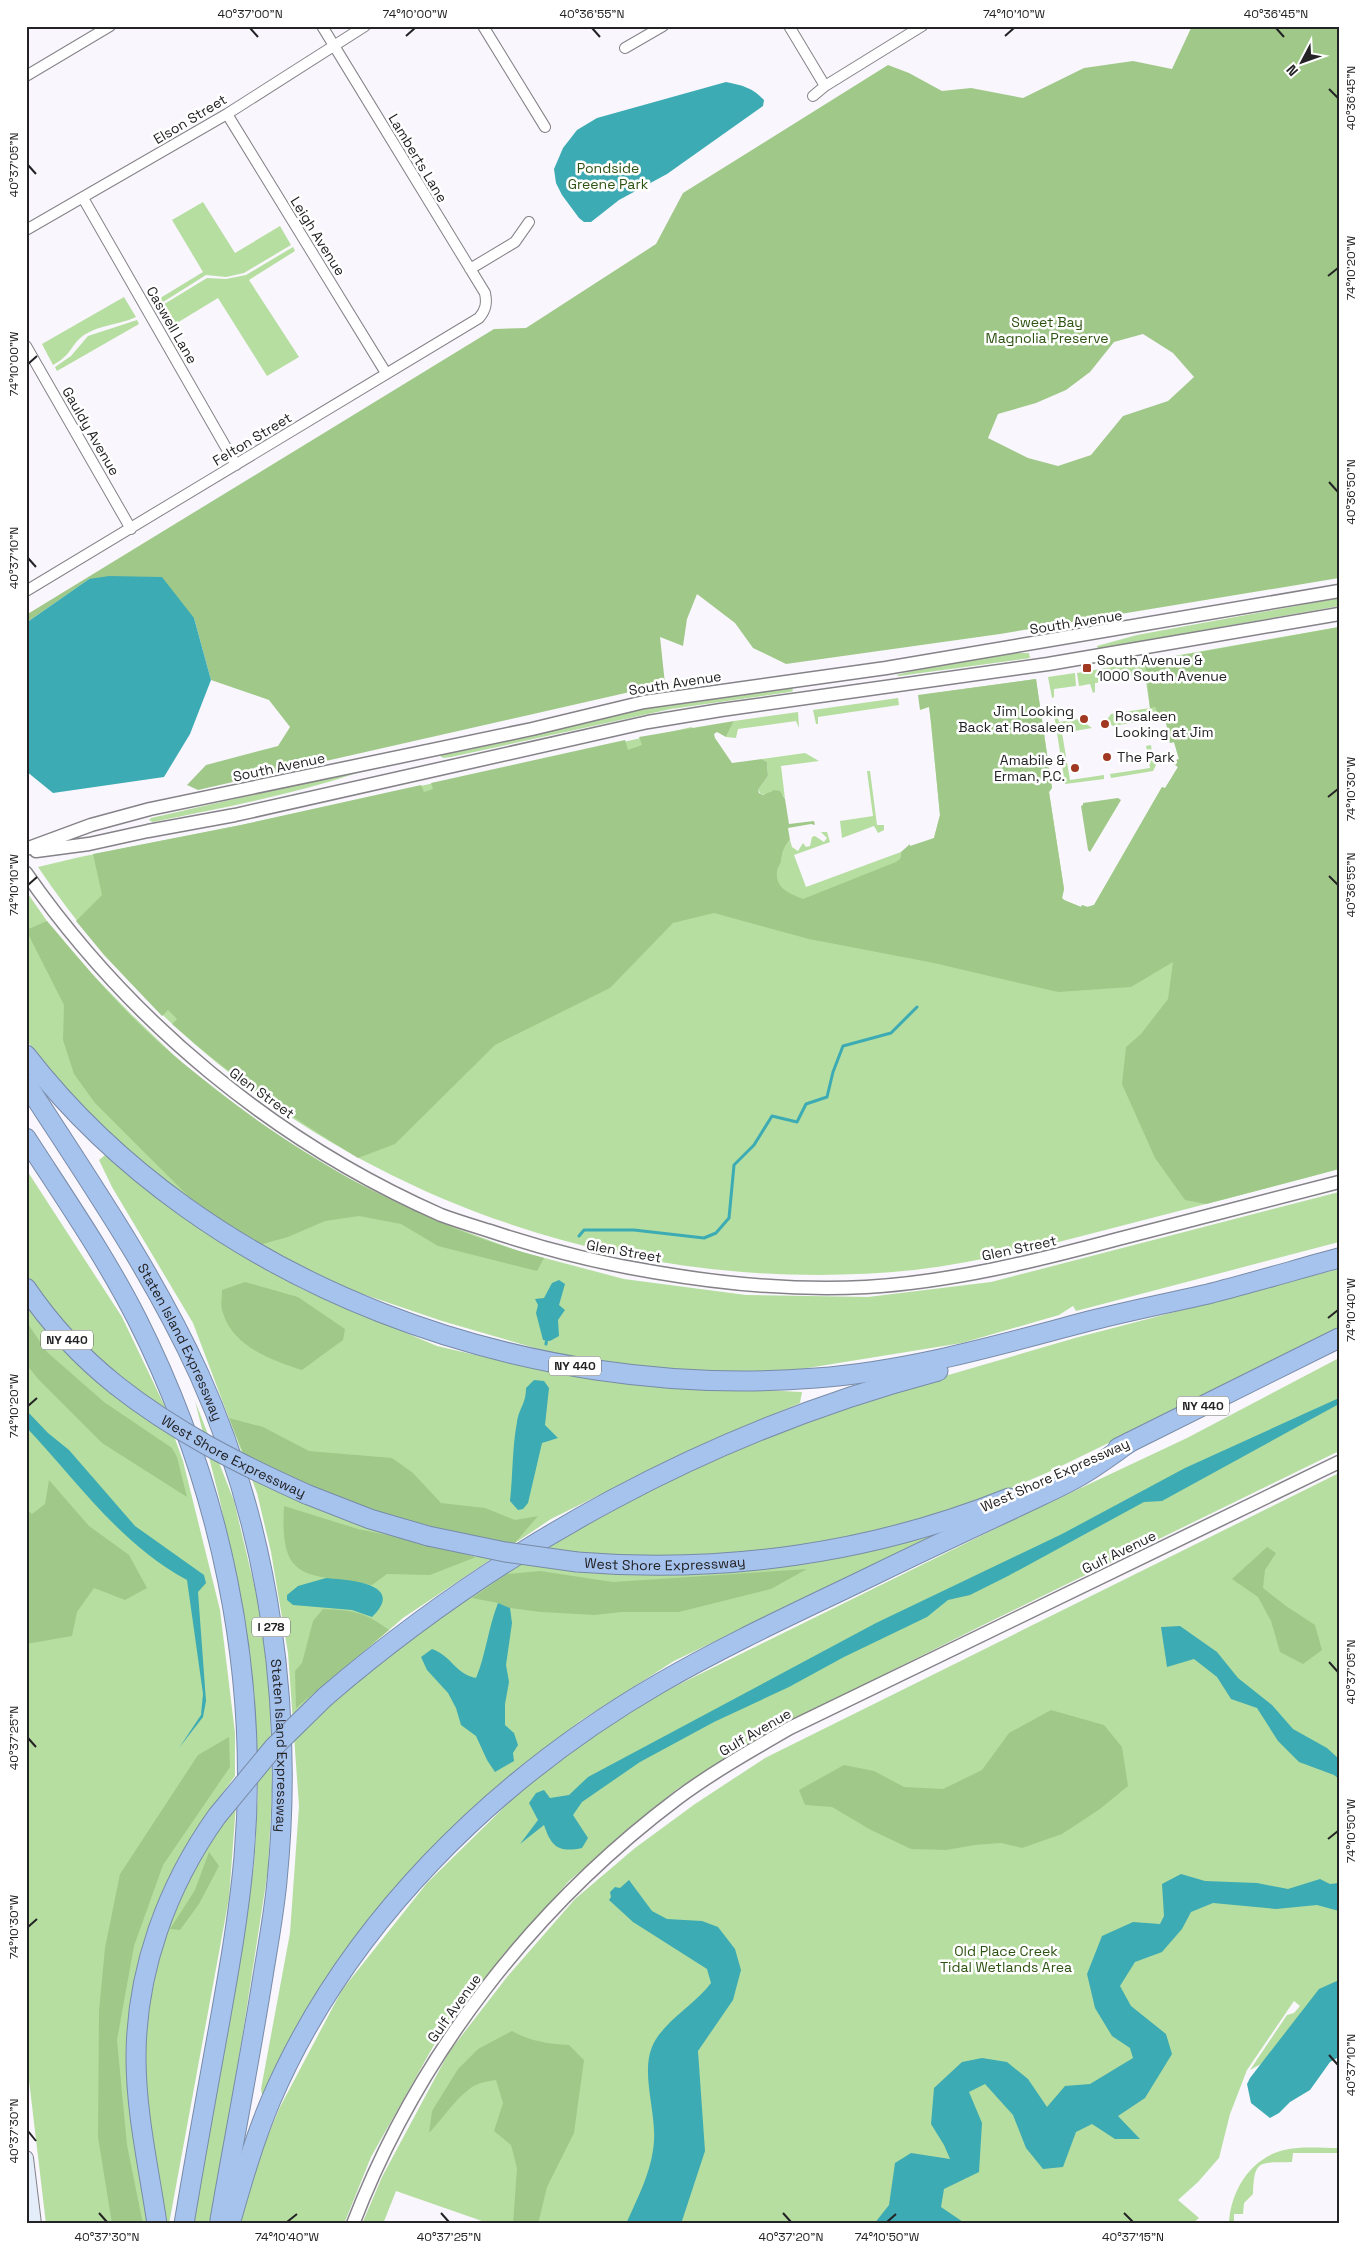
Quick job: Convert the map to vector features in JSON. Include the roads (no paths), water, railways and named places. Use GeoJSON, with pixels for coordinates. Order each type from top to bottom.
{"type":"FeatureCollection","features":[{"type":"Feature","properties":{"kind":"highway","name":"NY 440"},"geometry":{"type":"LineString","coordinates":[[26,1055],[72,1110],[127,1163],[191,1212],[242,1244],[297,1274],[374,1309],[479,1345],[550,1361],[617,1373],[696,1380],[766,1380],[837,1376],[884,1370],[966,1354],[1092,1320],[1210,1293],[1339,1258]]}},
{"type":"Feature","properties":{"kind":"highway","name":"Staten Island Expressway"},"geometry":{"type":"LineString","coordinates":[[26,1083],[144,1269],[172,1318],[197,1370],[221,1428],[240,1484],[256,1546],[268,1605],[277,1669],[281,1725],[282,1789],[280,1852],[269,1943],[219,2224]]}},
{"type":"Feature","properties":{"kind":"highway","name":"Staten Island Expressway"},"geometry":{"type":"LineString","coordinates":[[26,1138],[120,1289],[162,1372],[192,1451],[215,1522],[238,1644],[247,1763],[244,1856],[233,1947],[184,2224]]}},
{"type":"Feature","properties":{"kind":"highway","name":"West Shore Expressway"},"geometry":{"type":"LineString","coordinates":[[26,1288],[48,1318],[76,1350],[116,1386],[153,1413],[255,1471],[306,1494],[370,1519],[428,1536],[505,1552],[577,1562],[627,1565],[702,1565],[783,1558],[872,1542],[943,1522],[1008,1499],[1130,1442],[1339,1338]]}},
{"type":"Feature","properties":{"kind":"highway"},"geometry":{"type":"LineString","coordinates":[[157,2224],[138,2095],[136,2050],[142,1996],[150,1954],[168,1904],[187,1863],[217,1816],[274,1747],[325,1697],[401,1634],[503,1563],[604,1504],[704,1455],[810,1411],[860,1393],[1094,1330],[1210,1293]]}},
{"type":"Feature","properties":{"kind":"highway"},"geometry":{"type":"LineString","coordinates":[[230,2224],[251,2153],[272,2099],[300,2041],[333,1985],[374,1930],[415,1881],[465,1830],[518,1782],[572,1740],[661,1683],[871,1577],[1079,1476],[1130,1442]]}},
{"type":"Feature","properties":{"kind":"main road"},"geometry":{"type":"LineString","coordinates":[[26,2158],[34,2223]]}},
{"type":"Feature","properties":{"kind":"street"},"geometry":{"type":"LineString","coordinates":[[26,76],[110,26]]}},
{"type":"Feature","properties":{"kind":"street","name":"Lamberts Lane"},"geometry":{"type":"LineString","coordinates":[[322,26],[485,292],[486,306]]}},
{"type":"Feature","properties":{"kind":"street","name":"Elson Street"},"geometry":{"type":"LineString","coordinates":[[26,230],[227,114],[365,26]]}},
{"type":"Feature","properties":{"kind":"street"},"geometry":{"type":"LineString","coordinates":[[483,26],[545,127]]}},
{"type":"Feature","properties":{"kind":"street"},"geometry":{"type":"LineString","coordinates":[[625,48],[662,26]]}},
{"type":"Feature","properties":{"kind":"street"},"geometry":{"type":"LineString","coordinates":[[789,26],[825,86]]}},
{"type":"Feature","properties":{"kind":"street"},"geometry":{"type":"LineString","coordinates":[[813,96],[825,86],[922,26]]}},
{"type":"Feature","properties":{"kind":"street","name":"Leigh Avenue"},"geometry":{"type":"LineString","coordinates":[[227,114],[386,373]]}},
{"type":"Feature","properties":{"kind":"street","name":"Caswell Lane"},"geometry":{"type":"LineString","coordinates":[[83,198],[236,465]]}},
{"type":"Feature","properties":{"kind":"street"},"geometry":{"type":"LineString","coordinates":[[470,269],[515,242],[529,222]]}},
{"type":"Feature","properties":{"kind":"street","name":"Felton Street"},"geometry":{"type":"LineString","coordinates":[[26,591],[478,318],[486,306]]}},
{"type":"Feature","properties":{"kind":"street","name":"Gauldy Avenue"},"geometry":{"type":"LineString","coordinates":[[26,346],[30,360],[131,529]]}},
{"type":"Feature","properties":{"kind":"street","name":"South Avenue"},"geometry":{"type":"LineString","coordinates":[[26,850],[91,825],[150,809],[532,729],[644,702],[886,668],[1339,591]]}},
{"type":"Feature","properties":{"kind":"street","name":"South Avenue"},"geometry":{"type":"LineString","coordinates":[[26,850],[89,844],[235,814],[648,722],[1048,664],[1339,614]]}},
{"type":"Feature","properties":{"kind":"street","name":"Glen Street"},"geometry":{"type":"LineString","coordinates":[[26,873],[71,935],[112,982],[212,1076],[289,1131],[359,1174],[443,1216],[575,1258],[720,1283],[796,1288],[866,1287],[933,1280],[1065,1253],[1339,1182]]}},
{"type":"Feature","properties":{"kind":"street","name":"Gulf Avenue"},"geometry":{"type":"LineString","coordinates":[[353,2224],[388,2145],[421,2083],[457,2026],[538,1926],[579,1883],[623,1842],[678,1798],[731,1762],[790,1728],[1339,1462]]}},
{"type":"Feature","properties":{"kind":"water"},"geometry":{"type":"Polygon","coordinates":[[[726,82],[742,86],[756,93],[764,100],[763,106],[667,174],[619,200],[591,222],[584,222],[579,218],[562,195],[556,183],[554,169],[563,148],[577,130],[597,118],[726,82]]]}},
{"type":"Feature","properties":{"kind":"water"},"geometry":{"type":"Polygon","coordinates":[[[109,576],[162,577],[194,618],[211,680],[190,734],[164,777],[53,793],[26,771],[26,623],[89,579],[109,576]]]}},
{"type":"Feature","properties":{"kind":"water"},"geometry":{"type":"Polygon","coordinates":[[[559,1280],[565,1284],[559,1305],[565,1310],[558,1320],[559,1336],[550,1341],[543,1340],[536,1313],[538,1305],[535,1299],[544,1298],[552,1283],[559,1280]]]}},
{"type":"Feature","properties":{"kind":"water"},"geometry":{"type":"Polygon","coordinates":[[[534,1380],[544,1381],[549,1388],[545,1425],[558,1438],[542,1443],[528,1503],[523,1509],[518,1510],[510,1501],[515,1432],[526,1388],[534,1380]]]}},
{"type":"Feature","properties":{"kind":"water"},"geometry":{"type":"Polygon","coordinates":[[[1339,1398],[1339,1404],[1162,1501],[1144,1502],[970,1595],[948,1600],[927,1617],[844,1657],[789,1687],[714,1722],[640,1762],[582,1802],[573,1815],[588,1838],[582,1848],[567,1849],[557,1846],[553,1843],[544,1825],[520,1844],[538,1820],[529,1803],[536,1793],[544,1790],[550,1798],[569,1795],[588,1777],[876,1623],[1062,1534],[1185,1468],[1339,1398]]]}},
{"type":"Feature","properties":{"kind":"water"},"geometry":{"type":"Polygon","coordinates":[[[26,1410],[48,1433],[69,1450],[135,1526],[204,1575],[206,1583],[198,1592],[206,1701],[203,1717],[179,1748],[201,1715],[203,1694],[187,1580],[141,1548],[100,1510],[26,1427],[26,1410]]]}},
{"type":"Feature","properties":{"kind":"water"},"geometry":{"type":"Polygon","coordinates":[[[326,1578],[359,1582],[379,1590],[383,1597],[381,1606],[372,1617],[352,1610],[293,1605],[287,1600],[287,1595],[298,1586],[326,1578]]]}},
{"type":"Feature","properties":{"kind":"water"},"geometry":{"type":"Polygon","coordinates":[[[498,1603],[510,1608],[512,1623],[506,1665],[509,1682],[505,1704],[505,1725],[514,1733],[518,1745],[513,1753],[514,1761],[495,1772],[476,1736],[461,1725],[456,1708],[448,1693],[427,1670],[421,1657],[432,1649],[445,1656],[458,1669],[476,1678],[498,1603]]]}},
{"type":"Feature","properties":{"kind":"water"},"geometry":{"type":"Polygon","coordinates":[[[1180,1626],[1217,1652],[1238,1678],[1272,1705],[1293,1729],[1327,1748],[1339,1759],[1339,1779],[1334,1775],[1299,1762],[1278,1741],[1257,1708],[1231,1699],[1217,1677],[1194,1659],[1167,1667],[1161,1627],[1180,1626]]]}},
{"type":"Feature","properties":{"kind":"water"},"geometry":{"type":"Polygon","coordinates":[[[1181,1874],[1205,1881],[1257,1883],[1288,1889],[1320,1879],[1330,1884],[1339,1883],[1339,1911],[1317,1905],[1276,1909],[1213,1903],[1191,1912],[1182,1929],[1162,1952],[1135,1962],[1120,1986],[1131,2006],[1166,2034],[1172,2054],[1145,2098],[1118,2116],[1140,2139],[1115,2139],[1092,2124],[1076,2132],[1063,2167],[1043,2169],[1026,2148],[1013,2115],[985,2084],[969,2092],[982,2123],[979,2172],[944,2189],[941,2207],[966,2224],[874,2224],[889,2205],[895,2163],[911,2153],[950,2159],[931,2124],[934,2088],[962,2062],[982,2058],[1007,2062],[1028,2079],[1047,2107],[1065,2086],[1090,2084],[1133,2058],[1130,2048],[1112,2036],[1095,2008],[1087,1974],[1102,1936],[1133,1922],[1160,1924],[1164,1916],[1162,1884],[1181,1874]]]}},
{"type":"Feature","properties":{"kind":"water"},"geometry":{"type":"Polygon","coordinates":[[[629,1880],[652,1911],[667,1919],[702,1921],[718,1927],[735,1949],[741,1970],[733,2000],[698,2051],[705,2151],[681,2224],[626,2224],[644,2184],[653,2152],[654,2130],[648,2081],[649,2057],[652,2047],[663,2029],[705,1991],[711,1983],[707,1969],[633,1922],[609,1900],[611,1897],[610,1892],[615,1887],[620,1888],[629,1880]]]}},
{"type":"Feature","properties":{"kind":"water"},"geometry":{"type":"Polygon","coordinates":[[[1339,1980],[1339,2057],[1330,2062],[1310,2090],[1290,2102],[1279,2113],[1270,2118],[1251,2103],[1247,2084],[1250,2078],[1319,1989],[1339,1980]]]}},
{"type":"Feature","properties":{"kind":"waterway"},"geometry":{"type":"LineString","coordinates":[[579,1236],[584,1230],[634,1230],[704,1238],[716,1233],[729,1218],[734,1165],[754,1145],[772,1116],[797,1122],[806,1104],[827,1097],[833,1072],[843,1046],[891,1033],[917,1007]]}},
{"type":"Feature","properties":{"kind":"waterway"},"geometry":{"type":"LineString","coordinates":[[546,1344],[547,1337]]}},
{"type":"Feature","properties":{"kind":"place","name":"South Avenue & 1000 South Avenue"},"geometry":{"type":"Point","coordinates":[1087,668]}},
{"type":"Feature","properties":{"kind":"place","name":"Jim Looking Back at Rosaleen"},"geometry":{"type":"Point","coordinates":[1084,719]}},
{"type":"Feature","properties":{"kind":"place","name":"Rosaleen Looking at Jim"},"geometry":{"type":"Point","coordinates":[1105,724]}},
{"type":"Feature","properties":{"kind":"place","name":"The Park"},"geometry":{"type":"Point","coordinates":[1107,757]}},
{"type":"Feature","properties":{"kind":"place","name":"Amabile & Erman, P.C."},"geometry":{"type":"Point","coordinates":[1075,768]}},
{"type":"Feature","properties":{"kind":"park label","name":"Pondside Greene Park"},"geometry":{"type":"Point","coordinates":[608,176]}},
{"type":"Feature","properties":{"kind":"park label","name":"Sweet Bay Magnolia Preserve"},"geometry":{"type":"Point","coordinates":[1047,330]}},
{"type":"Feature","properties":{"kind":"park label","name":"Old Place Creek Tidal Wetlands Area"},"geometry":{"type":"Point","coordinates":[1006,1959]}}]}
